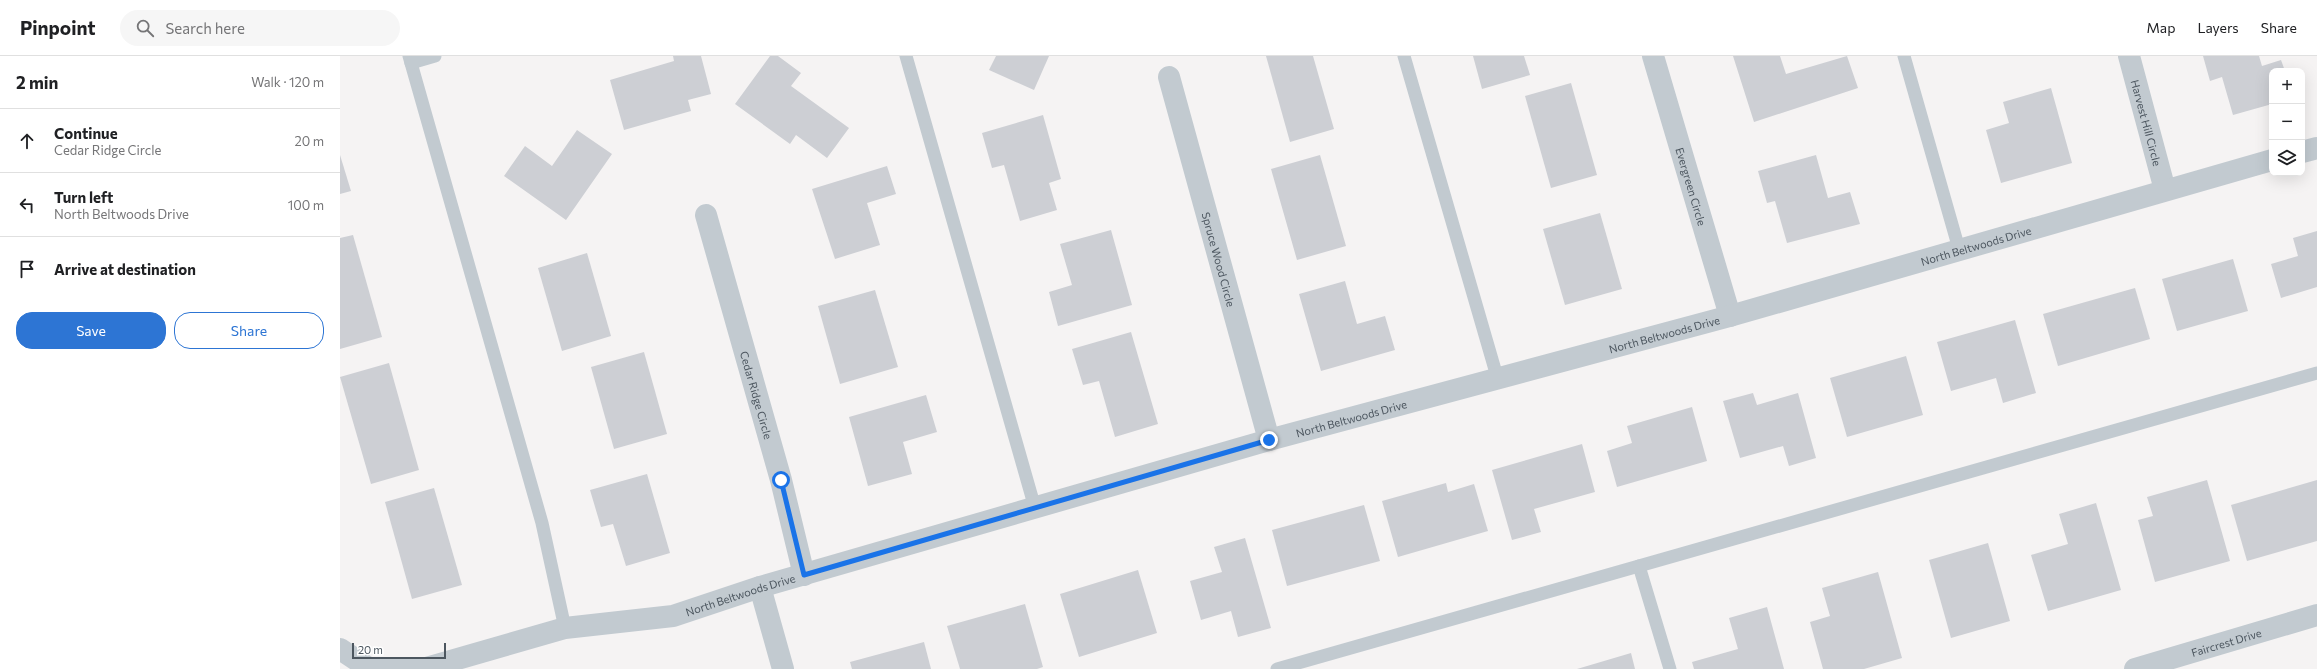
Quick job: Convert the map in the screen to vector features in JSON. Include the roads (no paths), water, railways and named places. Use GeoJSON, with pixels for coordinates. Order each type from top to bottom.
{"type":"FeatureCollection","features":[{"type":"Feature","properties":{"kind":"street","name":"Evergreen Circle"},"geometry":{"type":"LineString","coordinates":[[1653,56],[1730,316]]}},
{"type":"Feature","properties":{"kind":"street","name":"Harvest Hill Circle"},"geometry":{"type":"LineString","coordinates":[[2129,56],[2165,190]]}},
{"type":"Feature","properties":{"kind":"street","name":"Spruce Wood Circle"},"geometry":{"type":"LineString","coordinates":[[1169,78],[1269,440]]}},
{"type":"Feature","properties":{"kind":"street"},"geometry":{"type":"LineString","coordinates":[[2305,151],[2317,148]]}},
{"type":"Feature","properties":{"kind":"street","name":"North Beltwoods Drive"},"geometry":{"type":"LineString","coordinates":[[340,649],[370,669],[426,668],[565,628],[673,616],[804,575],[1269,440],[1498,380],[1730,316],[2269,161]]}},
{"type":"Feature","properties":{"kind":"street","name":"Cedar Ridge Circle"},"geometry":{"type":"LineString","coordinates":[[706,215],[781,480],[804,575]]}},
{"type":"Feature","properties":{"kind":"street"},"geometry":{"type":"LineString","coordinates":[[760,588],[783,669]]}},
{"type":"Feature","properties":{"kind":"street","name":"Faircrest Drive"},"geometry":{"type":"LineString","coordinates":[[2134,669],[2317,615]]}},
{"type":"Feature","properties":{"kind":"lane"},"geometry":{"type":"LineString","coordinates":[[435,56],[410,60],[542,523],[565,628]]}},
{"type":"Feature","properties":{"kind":"lane"},"geometry":{"type":"LineString","coordinates":[[906,56],[1035,508]]}},
{"type":"Feature","properties":{"kind":"lane"},"geometry":{"type":"LineString","coordinates":[[1404,56],[1498,380]]}},
{"type":"Feature","properties":{"kind":"lane"},"geometry":{"type":"LineString","coordinates":[[1904,56],[1959,249]]}},
{"type":"Feature","properties":{"kind":"lane"},"geometry":{"type":"LineString","coordinates":[[1277,669],[2317,373]]}},
{"type":"Feature","properties":{"kind":"lane"},"geometry":{"type":"LineString","coordinates":[[1639,566],[1670,669]]}}]}
